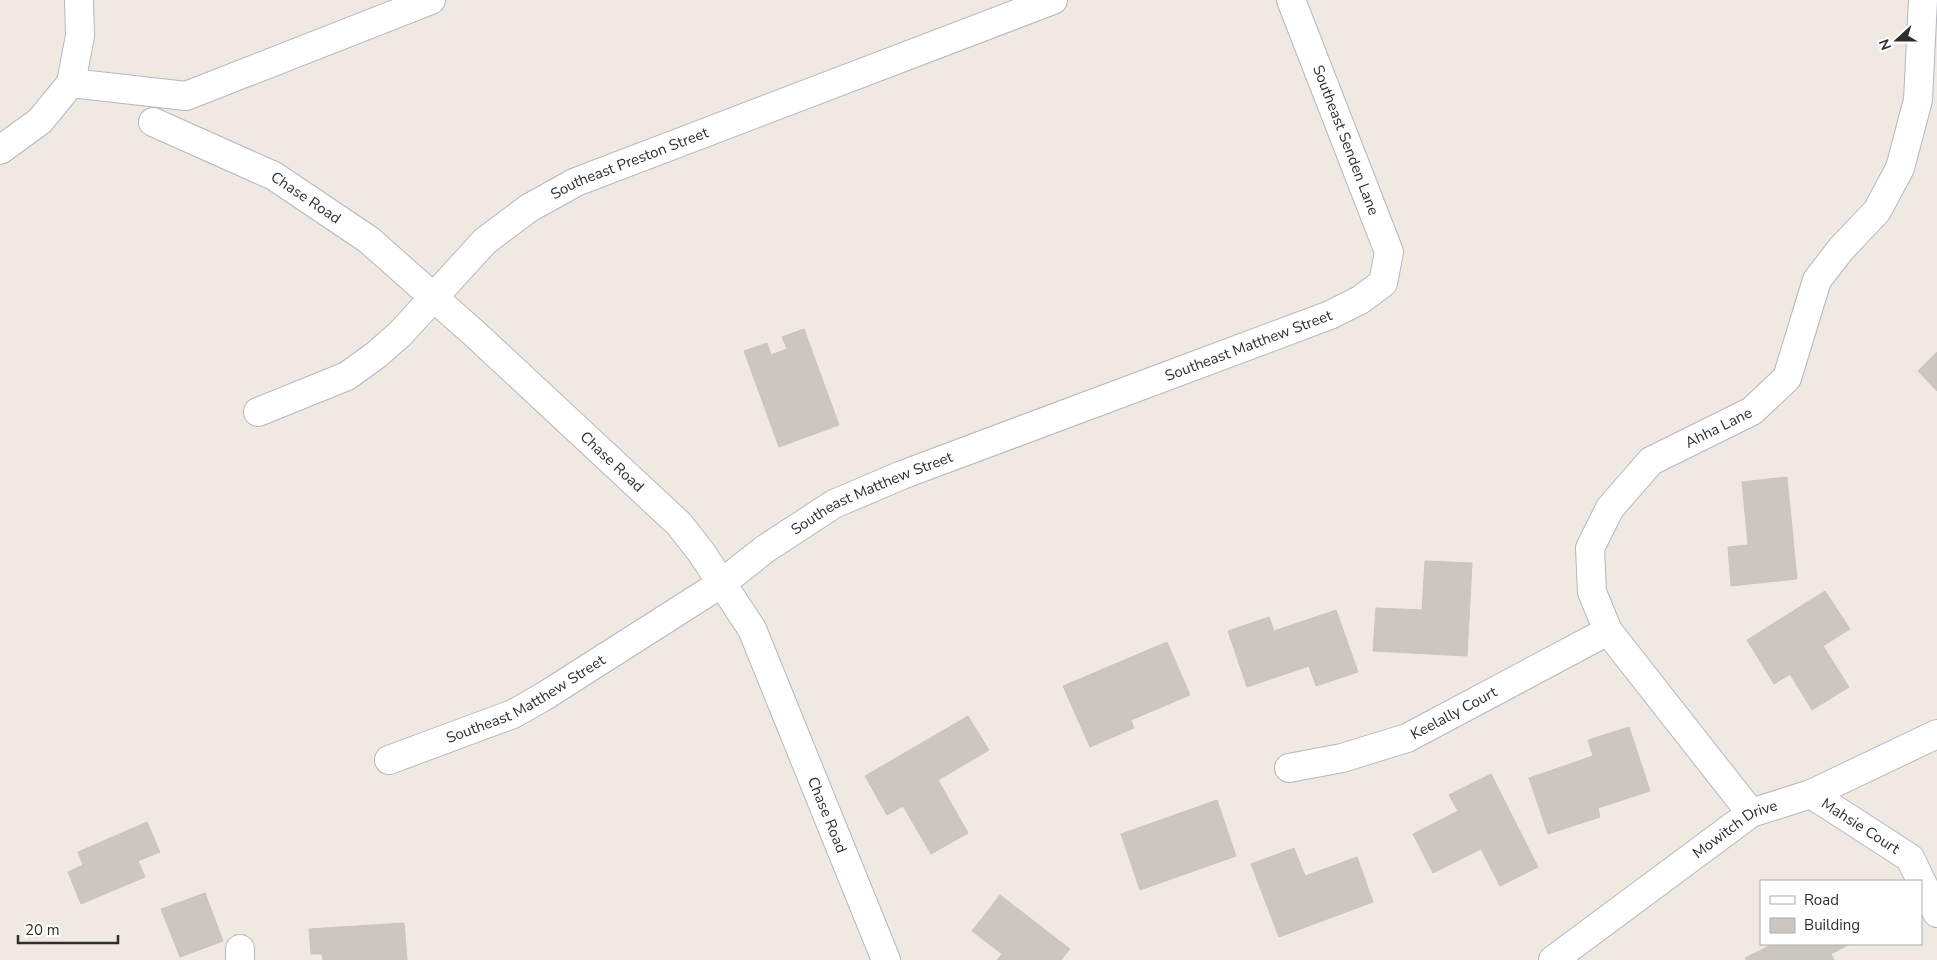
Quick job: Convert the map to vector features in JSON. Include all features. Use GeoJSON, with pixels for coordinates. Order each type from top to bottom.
{"type":"FeatureCollection","features":[{"type":"Feature","properties":{"kind":"street"},"geometry":{"type":"LineString","coordinates":[[0,150],[40,121],[70,83],[80,36],[79,0]]}},
{"type":"Feature","properties":{"kind":"street"},"geometry":{"type":"LineString","coordinates":[[70,83],[186,96],[431,0]]}},
{"type":"Feature","properties":{"kind":"street","name":"Southeast Preston Street"},"geometry":{"type":"LineString","coordinates":[[258,412],[347,376],[376,355],[400,334],[484,241],[529,208],[576,182],[1053,0]]}},
{"type":"Feature","properties":{"kind":"street","name":"Southeast Senden Lane"},"geometry":{"type":"LineString","coordinates":[[1291,0],[1389,252],[1383,283]]}},
{"type":"Feature","properties":{"kind":"street","name":"Ahha Lane"},"geometry":{"type":"LineString","coordinates":[[1751,813],[1608,632],[1592,592],[1590,548],[1610,508],[1651,461],[1752,411],[1787,378],[1817,280],[1841,250],[1877,212],[1900,168],[1918,100],[1924,0]]}},
{"type":"Feature","properties":{"kind":"street","name":"Chase Road"},"geometry":{"type":"LineString","coordinates":[[154,122],[274,176],[369,240],[476,334],[679,524],[701,552],[752,628],[886,960]]}},
{"type":"Feature","properties":{"kind":"street","name":"Southeast Matthew Street"},"geometry":{"type":"LineString","coordinates":[[389,760],[513,714],[572,680],[722,583],[765,549],[834,504],[902,474],[1330,315],[1360,300],[1383,283]]}},
{"type":"Feature","properties":{"kind":"street","name":"Keelally Court"},"geometry":{"type":"LineString","coordinates":[[1289,768],[1342,758],[1407,738],[1608,632]]}},
{"type":"Feature","properties":{"kind":"street","name":"Mowitch Drive"},"geometry":{"type":"LineString","coordinates":[[1553,960],[1751,813],[1811,794],[1937,734]]}},
{"type":"Feature","properties":{"kind":"street","name":"Mahsie Court"},"geometry":{"type":"LineString","coordinates":[[1811,794],[1910,858],[1921,880]]}},
{"type":"Feature","properties":{"kind":"street","name":"Mahsie Court"},"geometry":{"type":"LineString","coordinates":[[1922,882],[1937,912]]}},
{"type":"Feature","properties":{"kind":"building"},"geometry":{"type":"Polygon","coordinates":[[[804,329],[839,425],[779,447],[744,351],[767,343],[771,355],[787,349],[782,337],[804,329]]]}},
{"type":"Feature","properties":{"kind":"building"},"geometry":{"type":"Polygon","coordinates":[[[1937,352],[1937,391],[1918,371],[1937,352]]]}},
{"type":"Feature","properties":{"kind":"building"},"geometry":{"type":"Polygon","coordinates":[[[1787,477],[1797,579],[1731,586],[1728,547],[1748,545],[1742,482],[1787,477]]]}},
{"type":"Feature","properties":{"kind":"building"},"geometry":{"type":"Polygon","coordinates":[[[1425,561],[1472,563],[1467,656],[1373,651],[1376,608],[1422,610],[1425,561]]]}},
{"type":"Feature","properties":{"kind":"building"},"geometry":{"type":"Polygon","coordinates":[[[1825,591],[1850,629],[1823,646],[1849,687],[1812,710],[1790,674],[1774,684],[1747,640],[1825,591]]]}},
{"type":"Feature","properties":{"kind":"building"},"geometry":{"type":"Polygon","coordinates":[[[1336,610],[1358,672],[1316,686],[1309,666],[1247,687],[1228,631],[1269,617],[1274,631],[1336,610]]]}},
{"type":"Feature","properties":{"kind":"building"},"geometry":{"type":"Polygon","coordinates":[[[1167,642],[1190,695],[1131,720],[1134,728],[1090,747],[1063,686],[1167,642]]]}},
{"type":"Feature","properties":{"kind":"building"},"geometry":{"type":"Polygon","coordinates":[[[968,716],[989,750],[938,780],[968,833],[931,854],[903,806],[887,815],[865,776],[968,716]]]}},
{"type":"Feature","properties":{"kind":"building"},"geometry":{"type":"Polygon","coordinates":[[[1629,727],[1650,791],[1598,808],[1600,817],[1548,834],[1529,778],[1593,756],[1588,740],[1629,727]]]}},
{"type":"Feature","properties":{"kind":"building"},"geometry":{"type":"Polygon","coordinates":[[[1491,774],[1538,867],[1500,886],[1481,849],[1433,873],[1413,834],[1458,811],[1449,795],[1491,774]]]}},
{"type":"Feature","properties":{"kind":"building"},"geometry":{"type":"Polygon","coordinates":[[[1217,800],[1236,856],[1140,890],[1121,834],[1217,800]]]}},
{"type":"Feature","properties":{"kind":"building"},"geometry":{"type":"Polygon","coordinates":[[[147,822],[160,852],[138,861],[145,877],[81,904],[68,872],[83,865],[78,852],[147,822]]]}},
{"type":"Feature","properties":{"kind":"building"},"geometry":{"type":"Polygon","coordinates":[[[1294,848],[1305,876],[1357,857],[1373,902],[1279,937],[1251,864],[1294,848]]]}},
{"type":"Feature","properties":{"kind":"building"},"geometry":{"type":"Polygon","coordinates":[[[205,893],[223,941],[180,957],[161,909],[205,893]]]}},
{"type":"Feature","properties":{"kind":"building"},"geometry":{"type":"Polygon","coordinates":[[[1000,895],[1070,949],[1061,960],[997,960],[1002,954],[972,931],[1000,895]]]}},
{"type":"Feature","properties":{"kind":"building"},"geometry":{"type":"Polygon","coordinates":[[[404,923],[407,960],[323,960],[322,954],[311,954],[309,929],[404,923]]]}},
{"type":"Feature","properties":{"kind":"building"},"geometry":{"type":"Polygon","coordinates":[[[1771,945],[1848,945],[1831,954],[1834,960],[1746,960],[1745,958],[1771,945]]]}}]}
